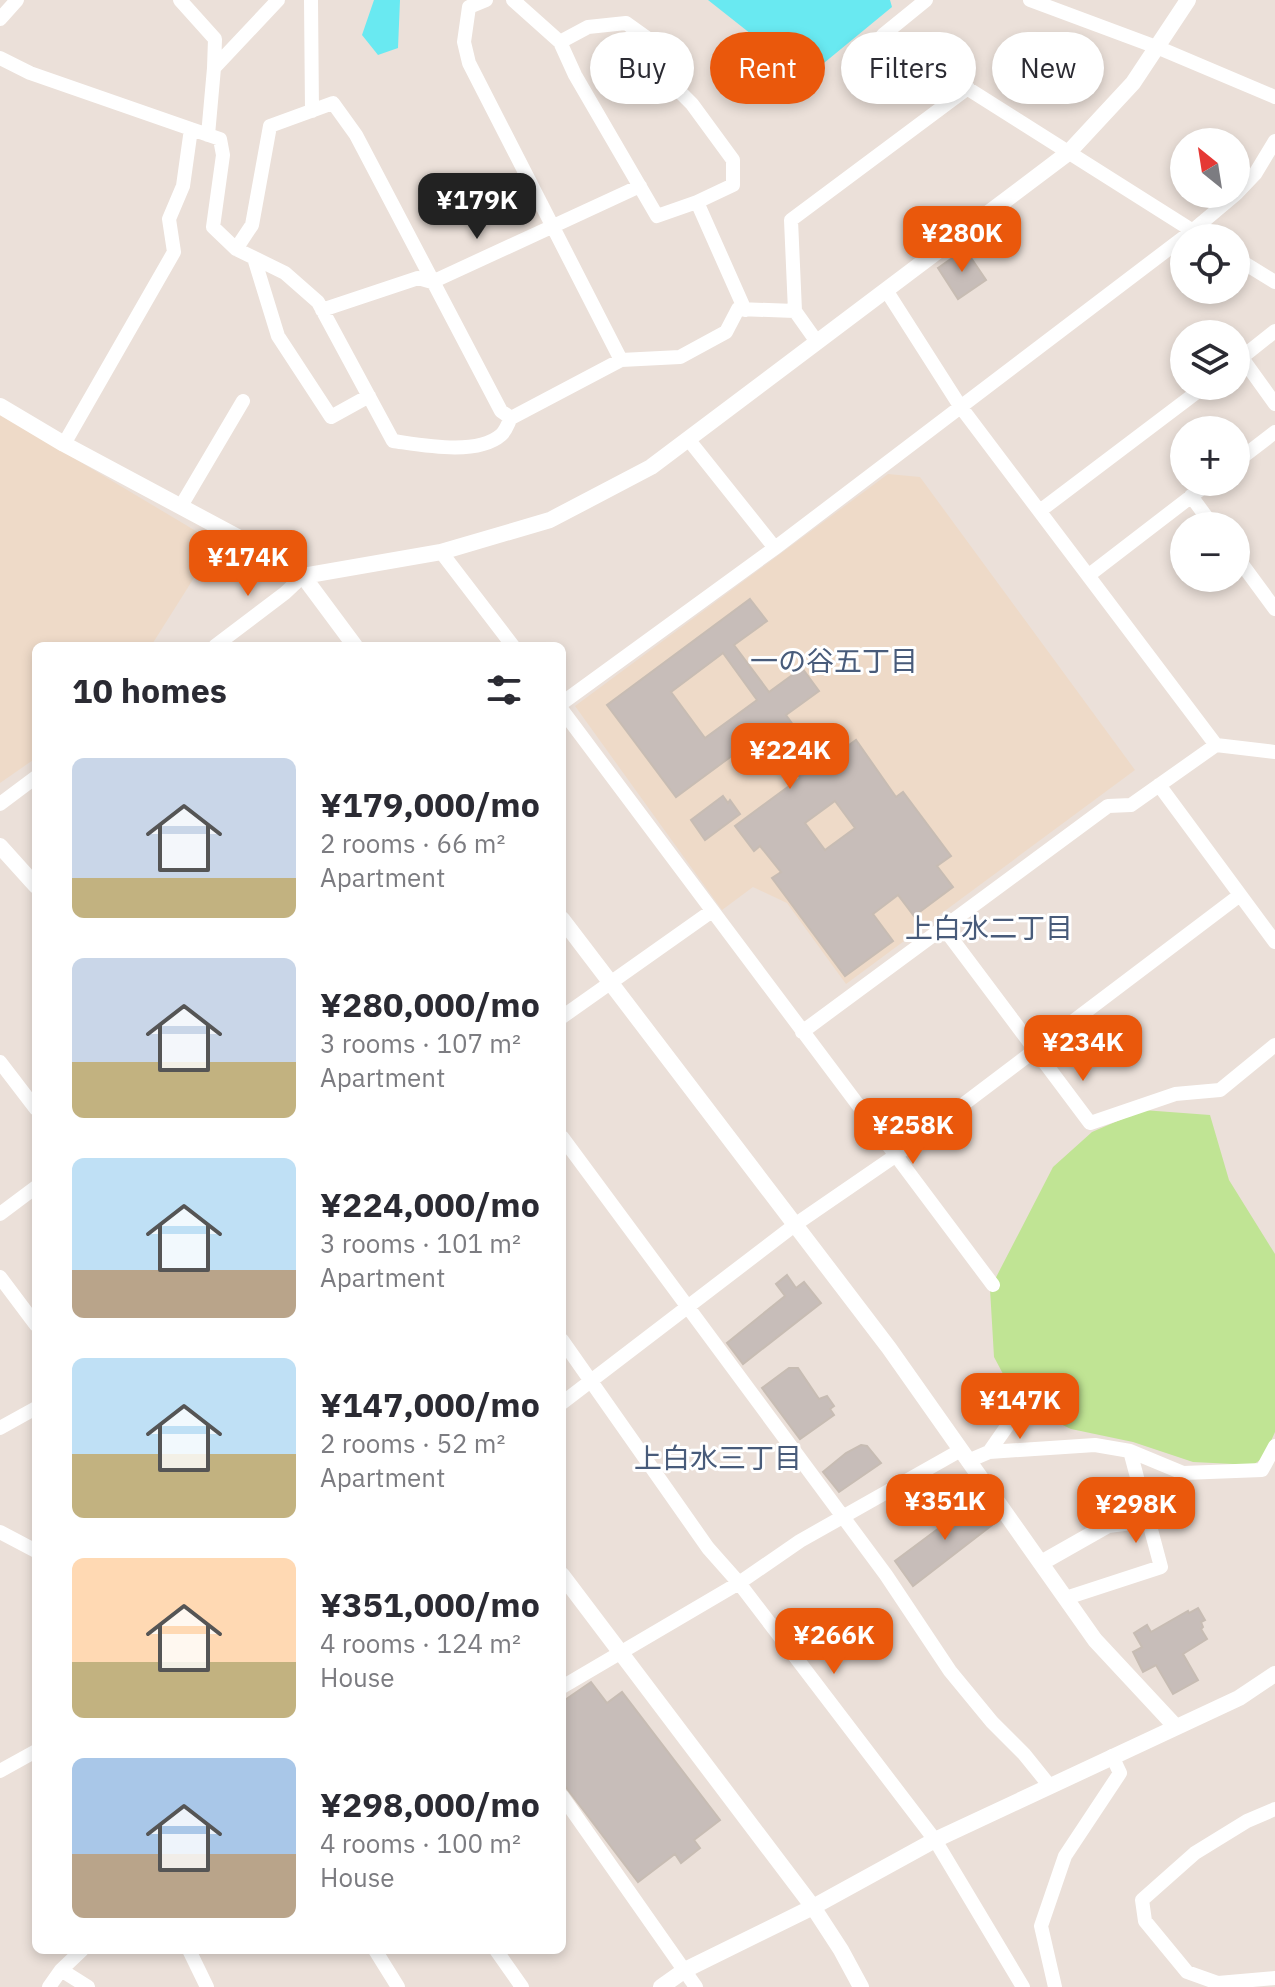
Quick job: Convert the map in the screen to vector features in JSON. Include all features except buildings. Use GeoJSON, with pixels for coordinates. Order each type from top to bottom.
{"type":"FeatureCollection","features":[{"type":"Feature","properties":{"kind":"street"},"geometry":{"type":"LineString","coordinates":[[0,19],[17,0]]}},
{"type":"Feature","properties":{"kind":"street"},"geometry":{"type":"LineString","coordinates":[[180,0],[215,39],[208,135]]}},
{"type":"Feature","properties":{"kind":"street"},"geometry":{"type":"LineString","coordinates":[[214,68],[278,0]]}},
{"type":"Feature","properties":{"kind":"street"},"geometry":{"type":"LineString","coordinates":[[311,0],[312,111]]}},
{"type":"Feature","properties":{"kind":"street"},"geometry":{"type":"LineString","coordinates":[[486,0],[469,7],[464,42],[469,63],[621,360]]}},
{"type":"Feature","properties":{"kind":"street"},"geometry":{"type":"LineString","coordinates":[[513,0],[560,42],[575,75],[657,216],[733,185],[733,160],[692,104],[672,84],[647,38],[626,23],[588,27],[560,42]]}},
{"type":"Feature","properties":{"kind":"street"},"geometry":{"type":"LineString","coordinates":[[887,32],[926,0]]}},
{"type":"Feature","properties":{"kind":"street"},"geometry":{"type":"LineString","coordinates":[[1030,0],[1159,48],[1275,97]]}},
{"type":"Feature","properties":{"kind":"street"},"geometry":{"type":"LineString","coordinates":[[220,642],[303,576],[441,552],[550,520],[651,467],[1068,153],[1133,83],[1188,0]]}},
{"type":"Feature","properties":{"kind":"street"},"geometry":{"type":"LineString","coordinates":[[0,58],[30,73],[220,139],[223,155],[213,227],[236,249],[285,273],[318,302],[393,441],[437,447],[481,445],[503,434],[511,418],[621,360],[680,357],[726,332],[738,309],[795,311]]}},
{"type":"Feature","properties":{"kind":"street"},"geometry":{"type":"LineString","coordinates":[[976,93],[1182,224]]}},
{"type":"Feature","properties":{"kind":"street"},"geometry":{"type":"LineString","coordinates":[[236,249],[252,225],[270,126],[333,103],[356,135],[501,411],[511,418]]}},
{"type":"Feature","properties":{"kind":"street"},"geometry":{"type":"LineString","coordinates":[[817,342],[795,311],[791,220],[947,104]]}},
{"type":"Feature","properties":{"kind":"street"},"geometry":{"type":"LineString","coordinates":[[64,444],[174,252],[169,219],[183,186],[191,129]]}},
{"type":"Feature","properties":{"kind":"street"},"geometry":{"type":"LineString","coordinates":[[1250,179],[1275,141]]}},
{"type":"Feature","properties":{"kind":"street"},"geometry":{"type":"LineString","coordinates":[[322,310],[418,278],[432,282],[640,186]]}},
{"type":"Feature","properties":{"kind":"street"},"geometry":{"type":"LineString","coordinates":[[697,202],[745,310]]}},
{"type":"Feature","properties":{"kind":"street"},"geometry":{"type":"LineString","coordinates":[[1208,224],[1223,208]]}},
{"type":"Feature","properties":{"kind":"street"},"geometry":{"type":"LineString","coordinates":[[566,700],[775,548],[960,406],[1170,254]]}},
{"type":"Feature","properties":{"kind":"street"},"geometry":{"type":"LineString","coordinates":[[254,258],[278,336],[331,417],[369,396]]}},
{"type":"Feature","properties":{"kind":"street"},"geometry":{"type":"LineString","coordinates":[[1250,267],[1275,282]]}},
{"type":"Feature","properties":{"kind":"street"},"geometry":{"type":"LineString","coordinates":[[886,290],[960,406],[1216,745]]}},
{"type":"Feature","properties":{"kind":"street"},"geometry":{"type":"LineString","coordinates":[[1250,351],[1275,331]]}},
{"type":"Feature","properties":{"kind":"street"},"geometry":{"type":"LineString","coordinates":[[1250,373],[1275,404]]}},
{"type":"Feature","properties":{"kind":"street"},"geometry":{"type":"LineString","coordinates":[[1041,510],[1186,400]]}},
{"type":"Feature","properties":{"kind":"street"},"geometry":{"type":"LineString","coordinates":[[181,506],[243,401]]}},
{"type":"Feature","properties":{"kind":"street"},"geometry":{"type":"LineString","coordinates":[[0,406],[64,444],[273,556],[303,576],[352,642]]}},
{"type":"Feature","properties":{"kind":"street"},"geometry":{"type":"LineString","coordinates":[[1250,451],[1275,432]]}},
{"type":"Feature","properties":{"kind":"street"},"geometry":{"type":"LineString","coordinates":[[688,439],[775,548]]}},
{"type":"Feature","properties":{"kind":"street"},"geometry":{"type":"LineString","coordinates":[[1089,575],[1191,496],[1203,512]]}},
{"type":"Feature","properties":{"kind":"street"},"geometry":{"type":"LineString","coordinates":[[441,552],[510,642]]}},
{"type":"Feature","properties":{"kind":"street"},"geometry":{"type":"LineString","coordinates":[[1250,575],[1275,609]]}},
{"type":"Feature","properties":{"kind":"street"},"geometry":{"type":"LineString","coordinates":[[566,715],[993,1285]]}},
{"type":"Feature","properties":{"kind":"street"},"geometry":{"type":"LineString","coordinates":[[802,1032],[1108,806],[1131,805],[1216,745],[1275,752]]}},
{"type":"Feature","properties":{"kind":"street"},"geometry":{"type":"LineString","coordinates":[[0,804],[32,780]]}},
{"type":"Feature","properties":{"kind":"street"},"geometry":{"type":"LineString","coordinates":[[1159,785],[1275,942]]}},
{"type":"Feature","properties":{"kind":"street"},"geometry":{"type":"LineString","coordinates":[[0,846],[32,882]]}},
{"type":"Feature","properties":{"kind":"street"},"geometry":{"type":"LineString","coordinates":[[566,1400],[796,1224],[895,1156],[1240,895]]}},
{"type":"Feature","properties":{"kind":"street"},"geometry":{"type":"LineString","coordinates":[[566,1014],[712,911]]}},
{"type":"Feature","properties":{"kind":"street"},"geometry":{"type":"LineString","coordinates":[[566,924],[889,1348],[1095,1640],[1176,1727]]}},
{"type":"Feature","properties":{"kind":"street"},"geometry":{"type":"LineString","coordinates":[[943,927],[1090,1123],[1175,1094],[1220,1090],[1275,1045]]}},
{"type":"Feature","properties":{"kind":"street"},"geometry":{"type":"LineString","coordinates":[[0,1062],[32,1101]]}},
{"type":"Feature","properties":{"kind":"street"},"geometry":{"type":"LineString","coordinates":[[566,1142],[844,1518],[950,1671],[1049,1785]]}},
{"type":"Feature","properties":{"kind":"street"},"geometry":{"type":"LineString","coordinates":[[0,1214],[32,1190]]}},
{"type":"Feature","properties":{"kind":"street"},"geometry":{"type":"LineString","coordinates":[[0,1277],[32,1320]]}},
{"type":"Feature","properties":{"kind":"street"},"geometry":{"type":"LineString","coordinates":[[566,1346],[708,1548],[739,1583],[935,1840],[1023,1987]]}},
{"type":"Feature","properties":{"kind":"street"},"geometry":{"type":"LineString","coordinates":[[989,1452],[1019,1409]]}},
{"type":"Feature","properties":{"kind":"street"},"geometry":{"type":"LineString","coordinates":[[0,1428],[32,1410]]}},
{"type":"Feature","properties":{"kind":"street"},"geometry":{"type":"LineString","coordinates":[[566,1685],[739,1583],[800,1541],[965,1456],[1095,1445],[1130,1451],[1183,1473],[1268,1474],[1275,1446]]}},
{"type":"Feature","properties":{"kind":"street"},"geometry":{"type":"LineString","coordinates":[[1066,1598],[1161,1567],[1130,1451]]}},
{"type":"Feature","properties":{"kind":"street"},"geometry":{"type":"LineString","coordinates":[[1041,1563],[1108,1525],[1148,1520]]}},
{"type":"Feature","properties":{"kind":"street"},"geometry":{"type":"LineString","coordinates":[[0,1532],[32,1549]]}},
{"type":"Feature","properties":{"kind":"street"},"geometry":{"type":"LineString","coordinates":[[566,1580],[813,1907],[861,1987]]}},
{"type":"Feature","properties":{"kind":"street"},"geometry":{"type":"LineString","coordinates":[[661,1987],[685,1970],[813,1907],[935,1840],[1239,1698],[1275,1674]]}},
{"type":"Feature","properties":{"kind":"street"},"geometry":{"type":"LineString","coordinates":[[0,1771],[32,1753]]}},
{"type":"Feature","properties":{"kind":"street"},"geometry":{"type":"LineString","coordinates":[[1055,1987],[1041,1926],[1065,1856],[1120,1773],[1112,1756]]}},
{"type":"Feature","properties":{"kind":"street"},"geometry":{"type":"LineString","coordinates":[[566,1802],[696,1987]]}},
{"type":"Feature","properties":{"kind":"street"},"geometry":{"type":"LineString","coordinates":[[1275,1809],[1247,1821],[1195,1853],[1142,1900],[1145,1921],[1187,1972],[1218,1983],[1275,1978]]}},
{"type":"Feature","properties":{"kind":"street"},"geometry":{"type":"LineString","coordinates":[[49,1987],[78,1954]]}},
{"type":"Feature","properties":{"kind":"street"},"geometry":{"type":"LineString","coordinates":[[191,1954],[207,1987]]}},
{"type":"Feature","properties":{"kind":"street"},"geometry":{"type":"LineString","coordinates":[[377,1954],[398,1987]]}},
{"type":"Feature","properties":{"kind":"street"},"geometry":{"type":"LineString","coordinates":[[499,1954],[522,1987]]}},
{"type":"Feature","properties":{"kind":"street"},"geometry":{"type":"LineString","coordinates":[[61,1970],[88,1987]]}},
{"type":"Feature","properties":{"kind":"shaded area"},"geometry":{"type":"Polygon","coordinates":[[[0,414],[216,543],[154,642],[32,642],[32,761],[0,783],[0,414]]]}},
{"type":"Feature","properties":{"kind":"shaded area"},"geometry":{"type":"Polygon","coordinates":[[[888,474],[920,477],[1135,770],[846,984],[787,903],[753,887],[722,910],[575,706],[888,474]]]}},
{"type":"Feature","properties":{"kind":"green space"},"geometry":{"type":"Polygon","coordinates":[[[1143,1110],[1210,1115],[1229,1180],[1275,1254],[1275,1432],[1264,1457],[1253,1465],[1193,1462],[1133,1442],[1071,1429],[1019,1404],[994,1357],[990,1289],[1053,1167],[1092,1132],[1143,1110]]]}},
{"type":"Feature","properties":{"kind":"water"},"geometry":{"type":"Polygon","coordinates":[[[374,0],[400,0],[398,48],[378,55],[362,35],[374,0]]]}},
{"type":"Feature","properties":{"kind":"water"},"geometry":{"type":"Polygon","coordinates":[[[708,0],[890,0],[892,7],[862,32],[841,32],[841,49],[825,62],[825,32],[748,32],[708,0]]]}},
{"type":"Feature","properties":{"kind":"district","name":"一の谷五丁目"},"geometry":{"type":"Point","coordinates":[834,660]}},
{"type":"Feature","properties":{"kind":"district","name":"上白水二丁目"},"geometry":{"type":"Point","coordinates":[989,927]}},
{"type":"Feature","properties":{"kind":"district","name":"上白水三丁目"},"geometry":{"type":"Point","coordinates":[718,1457]}}]}
